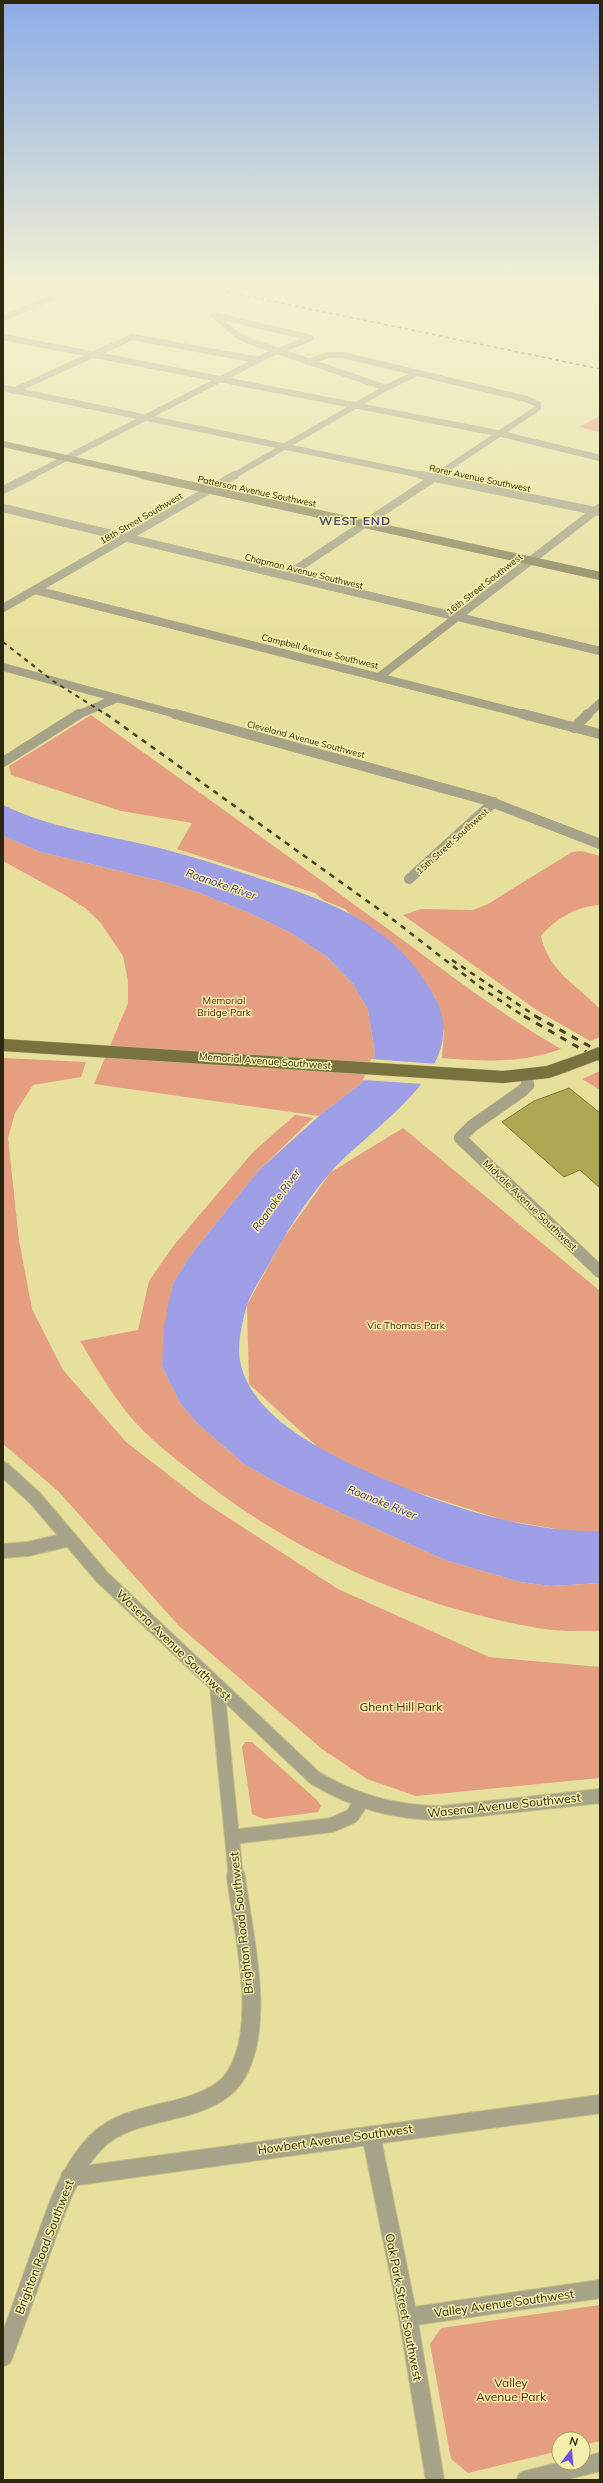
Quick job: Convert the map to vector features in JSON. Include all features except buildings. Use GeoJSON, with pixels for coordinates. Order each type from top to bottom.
{"type":"FeatureCollection","features":[{"type":"Feature","properties":{"kind":"main road","name":"Patterson Avenue Southwest"},"geometry":{"type":"LineString","coordinates":[[3,444],[600,576]]}},
{"type":"Feature","properties":{"kind":"main road","name":"Memorial Avenue Southwest"},"geometry":{"type":"LineString","coordinates":[[3,1045],[480,1076],[526,1075],[548,1072],[600,1053]]}},
{"type":"Feature","properties":{"kind":"street","name":"Rorer Avenue Southwest"},"geometry":{"type":"LineString","coordinates":[[67,402],[598,510]]}},
{"type":"Feature","properties":{"kind":"street"},"geometry":{"type":"LineString","coordinates":[[3,490],[176,402]]}},
{"type":"Feature","properties":{"kind":"street"},"geometry":{"type":"LineString","coordinates":[[341,402],[502,434],[600,458]]}},
{"type":"Feature","properties":{"kind":"street","name":"18th Street Southwest"},"geometry":{"type":"LineString","coordinates":[[3,608],[362,402]]}},
{"type":"Feature","properties":{"kind":"street"},"geometry":{"type":"LineString","coordinates":[[286,576],[502,434],[538,408],[538,404],[533,402]]}},
{"type":"Feature","properties":{"kind":"street","name":"Chapman Avenue Southwest"},"geometry":{"type":"LineString","coordinates":[[3,508],[600,651]]}},
{"type":"Feature","properties":{"kind":"street","name":"16th Street Southwest"},"geometry":{"type":"LineString","coordinates":[[379,676],[598,510]]}},
{"type":"Feature","properties":{"kind":"street","name":"Campbell Avenue Southwest"},"geometry":{"type":"LineString","coordinates":[[35,590],[379,676],[600,734]]}},
{"type":"Feature","properties":{"kind":"street","name":"Cleveland Avenue Southwest"},"geometry":{"type":"LineString","coordinates":[[3,667],[494,802],[600,844]]}},
{"type":"Feature","properties":{"kind":"street"},"geometry":{"type":"LineString","coordinates":[[3,762],[83,712],[119,698]]}},
{"type":"Feature","properties":{"kind":"street"},"geometry":{"type":"LineString","coordinates":[[574,728],[600,703]]}},
{"type":"Feature","properties":{"kind":"street","name":"15th Street Southwest"},"geometry":{"type":"LineString","coordinates":[[409,879],[494,802]]}},
{"type":"Feature","properties":{"kind":"street","name":"Midvale Avenue Southwest"},"geometry":{"type":"LineString","coordinates":[[526,1075],[528,1085],[522,1091],[472,1126],[460,1138],[600,1272]]}},
{"type":"Feature","properties":{"kind":"street","name":"Wasena Avenue Southwest"},"geometry":{"type":"LineString","coordinates":[[3,1469],[35,1498],[102,1577],[315,1778],[340,1793],[361,1802],[390,1810],[443,1813],[600,1796]]}},
{"type":"Feature","properties":{"kind":"street"},"geometry":{"type":"LineString","coordinates":[[3,1551],[34,1548],[70,1539]]}},
{"type":"Feature","properties":{"kind":"street","name":"Brighton Road Southwest"},"geometry":{"type":"LineString","coordinates":[[3,2357],[70,2176],[82,2157],[99,2139],[116,2128],[129,2122],[203,2102],[220,2092],[234,2078],[244,2061],[248,2042],[250,1984],[222,1756],[216,1686]]}},
{"type":"Feature","properties":{"kind":"street"},"geometry":{"type":"LineString","coordinates":[[232,1837],[332,1825],[352,1816],[361,1802]]}},
{"type":"Feature","properties":{"kind":"street","name":"Howbert Avenue Southwest"},"geometry":{"type":"LineString","coordinates":[[70,2176],[600,2104]]}},
{"type":"Feature","properties":{"kind":"street","name":"Oak Park Street Southwest"},"geometry":{"type":"LineString","coordinates":[[371,2134],[408,2317],[435,2480]]}},
{"type":"Feature","properties":{"kind":"street","name":"Valley Avenue Southwest"},"geometry":{"type":"LineString","coordinates":[[408,2317],[600,2289]]}},
{"type":"Feature","properties":{"kind":"street"},"geometry":{"type":"LineString","coordinates":[[526,2480],[600,2462]]}},
{"type":"Feature","properties":{"kind":"green space"},"geometry":{"type":"Polygon","coordinates":[[[600,416],[600,432],[579,427],[600,416]]]}},
{"type":"Feature","properties":{"kind":"green space"},"geometry":{"type":"Polygon","coordinates":[[[91,715],[485,1000],[535,1034],[561,1049],[546,1054],[517,1059],[473,1060],[442,1058],[444,1032],[435,997],[345,909],[323,900],[315,893],[177,849],[192,823],[121,811],[11,775],[9,766],[91,715]]]}},
{"type":"Feature","properties":{"kind":"green space","name":"Memorial Bridge Park"},"geometry":{"type":"Polygon","coordinates":[[[3,836],[41,852],[161,881],[200,893],[254,915],[291,933],[326,956],[353,984],[368,1010],[375,1054],[364,1081],[319,1116],[94,1084],[128,1003],[128,981],[123,956],[100,922],[85,908],[63,894],[3,861],[3,836]]]}},
{"type":"Feature","properties":{"kind":"green space"},"geometry":{"type":"Polygon","coordinates":[[[581,851],[600,856],[600,905],[583,908],[567,914],[553,924],[541,936],[550,959],[564,977],[600,1009],[600,1037],[590,1041],[538,1011],[403,915],[421,909],[473,910],[488,904],[572,852],[581,851]]]}},
{"type":"Feature","properties":{"kind":"green space","name":"Ghent Hill Park"},"geometry":{"type":"Polygon","coordinates":[[[3,1058],[86,1062],[81,1077],[33,1085],[15,1113],[8,1138],[19,1240],[32,1309],[63,1370],[126,1442],[201,1500],[338,1589],[489,1657],[600,1667],[600,1778],[416,1796],[367,1779],[322,1749],[179,1626],[58,1491],[3,1444],[3,1058]]]}},
{"type":"Feature","properties":{"kind":"green space"},"geometry":{"type":"Polygon","coordinates":[[[600,1071],[600,1090],[582,1079],[600,1071]]]}},
{"type":"Feature","properties":{"kind":"green space"},"geometry":{"type":"Polygon","coordinates":[[[295,1115],[313,1118],[258,1171],[190,1256],[173,1283],[162,1366],[180,1403],[197,1423],[244,1464],[286,1488],[445,1560],[520,1582],[551,1586],[600,1583],[600,1631],[546,1629],[492,1619],[447,1606],[402,1591],[358,1573],[316,1553],[274,1530],[197,1476],[152,1439],[121,1405],[80,1341],[138,1330],[149,1281],[174,1245],[253,1152],[295,1115]]]}},
{"type":"Feature","properties":{"kind":"green space","name":"Vic Thomas Park"},"geometry":{"type":"Polygon","coordinates":[[[403,1128],[600,1291],[600,1531],[575,1532],[503,1520],[394,1485],[322,1451],[249,1384],[247,1305],[283,1239],[331,1172],[403,1128]]]}},
{"type":"Feature","properties":{"kind":"green space"},"geometry":{"type":"Polygon","coordinates":[[[245,1742],[252,1742],[317,1800],[321,1806],[318,1812],[264,1819],[252,1814],[242,1747],[245,1742]]]}},
{"type":"Feature","properties":{"kind":"green space","name":"Valley Avenue Park"},"geometry":{"type":"Polygon","coordinates":[[[600,2305],[600,2441],[591,2443],[591,2431],[551,2431],[551,2453],[468,2473],[451,2459],[430,2344],[441,2328],[600,2305]]]}},
{"type":"Feature","properties":{"kind":"water","name":"Roanoke River"},"geometry":{"type":"Polygon","coordinates":[[[3,805],[21,813],[57,825],[193,857],[313,897],[360,920],[381,934],[401,951],[418,971],[434,996],[443,1023],[441,1048],[430,1072],[413,1094],[331,1172],[296,1218],[248,1303],[240,1334],[240,1361],[246,1380],[256,1397],[270,1412],[303,1438],[338,1458],[412,1491],[474,1512],[538,1526],[569,1530],[600,1531],[600,1583],[551,1586],[520,1582],[445,1560],[286,1488],[244,1464],[197,1423],[180,1403],[162,1366],[164,1326],[173,1283],[190,1256],[258,1171],[319,1116],[364,1081],[375,1054],[368,1010],[353,984],[326,956],[291,933],[254,915],[200,893],[161,881],[41,852],[3,836],[3,805]]]}},
{"type":"Feature","properties":{"kind":"pier"},"geometry":{"type":"Polygon","coordinates":[[[371,1059],[438,1064],[424,1084],[363,1080],[371,1059]]]}},
{"type":"Feature","properties":{"kind":"railway"},"geometry":{"type":"LineString","coordinates":[[3,642],[53,681],[107,715]]}},
{"type":"Feature","properties":{"kind":"railway"},"geometry":{"type":"LineString","coordinates":[[106,714],[391,918],[480,987],[525,1017]]}},
{"type":"Feature","properties":{"kind":"railway"},"geometry":{"type":"LineString","coordinates":[[452,960],[537,1017]]}},
{"type":"Feature","properties":{"kind":"railway"},"geometry":{"type":"LineString","coordinates":[[524,1016],[600,1060]]}},
{"type":"Feature","properties":{"kind":"railway"},"geometry":{"type":"LineString","coordinates":[[535,1016],[600,1052]]}},
{"type":"Feature","properties":{"kind":"district","name":"WEST END"},"geometry":{"type":"Point","coordinates":[355,520]}}]}
